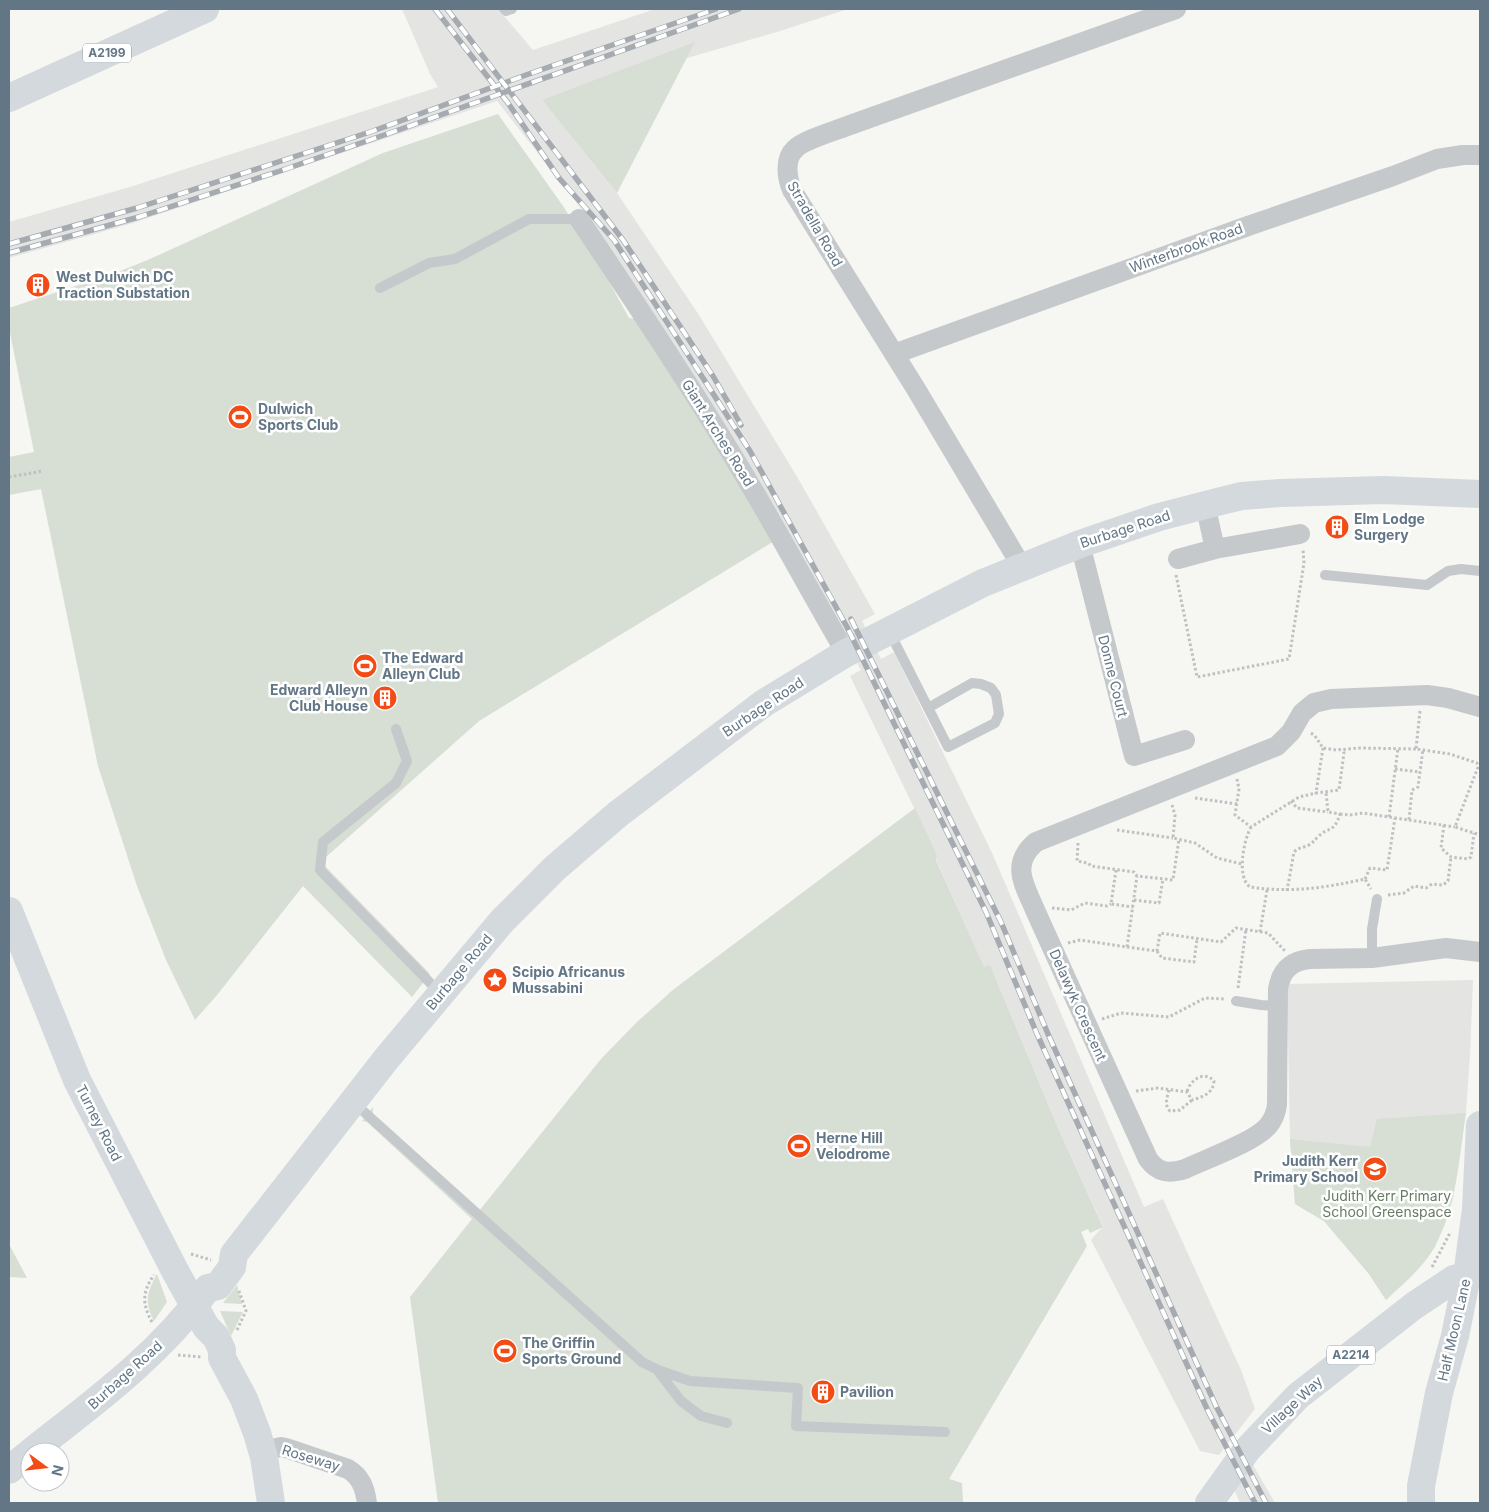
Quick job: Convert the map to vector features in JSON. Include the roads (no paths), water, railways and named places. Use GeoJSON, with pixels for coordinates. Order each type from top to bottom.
{"type":"FeatureCollection","features":[{"type":"Feature","properties":{"kind":"street","name":"A2199"},"geometry":{"type":"LineString","coordinates":[[9,98],[205,9]]}},
{"type":"Feature","properties":{"kind":"street","name":"Stradella Road"},"geometry":{"type":"LineString","coordinates":[[1022,567],[894,354],[792,190],[788,171],[790,155],[799,145],[1176,9]]}},
{"type":"Feature","properties":{"kind":"street","name":"Winterbrook Road"},"geometry":{"type":"LineString","coordinates":[[894,354],[1437,160],[1463,155],[1480,155]]}},
{"type":"Feature","properties":{"kind":"street","name":"Giant Arches Road"},"geometry":{"type":"LineString","coordinates":[[579,219],[697,397],[781,536],[846,653]]}},
{"type":"Feature","properties":{"kind":"street","name":"Burbage Road"},"geometry":{"type":"LineString","coordinates":[[44,1442],[91,1406],[202,1307],[232,1267],[224,1258],[502,921],[555,868],[618,814],[764,703],[846,653],[983,584],[1080,544],[1160,517],[1242,496],[1297,492],[1383,490],[1480,494]]}},
{"type":"Feature","properties":{"kind":"street"},"geometry":{"type":"LineString","coordinates":[[1205,504],[1215,549]]}},
{"type":"Feature","properties":{"kind":"street"},"geometry":{"type":"LineString","coordinates":[[1178,559],[1215,549],[1300,534]]}},
{"type":"Feature","properties":{"kind":"street","name":"Donne Court"},"geometry":{"type":"LineString","coordinates":[[1080,544],[1134,756],[1184,740]]}},
{"type":"Feature","properties":{"kind":"street","name":"Delawyk Crescent"},"geometry":{"type":"LineString","coordinates":[[1372,958],[1310,959],[1294,962],[1289,965],[1281,976],[1278,989],[1276,1112],[1268,1125],[1252,1138],[1185,1169],[1166,1172],[1153,1166],[1148,1159],[1035,910],[1020,869],[1025,854],[1036,842],[1277,746],[1291,732],[1302,713],[1314,703],[1331,699],[1419,695],[1448,698],[1480,707]]}},
{"type":"Feature","properties":{"kind":"street","name":"Turney Road"},"geometry":{"type":"LineString","coordinates":[[9,911],[77,1080],[174,1269],[202,1307],[206,1344],[214,1358],[220,1350],[244,1399],[262,1450],[271,1503]]}},
{"type":"Feature","properties":{"kind":"street"},"geometry":{"type":"LineString","coordinates":[[1372,958],[1446,948],[1480,952]]}},
{"type":"Feature","properties":{"kind":"street","name":"Half Moon Lane"},"geometry":{"type":"LineString","coordinates":[[1421,1503],[1421,1486],[1439,1392],[1455,1336],[1477,1236],[1480,1125]]}},
{"type":"Feature","properties":{"kind":"street","name":"Village Way"},"geometry":{"type":"LineString","coordinates":[[1209,1503],[1247,1450],[1298,1396],[1415,1305],[1454,1280],[1467,1276]]}},
{"type":"Feature","properties":{"kind":"street","name":"Roseway"},"geometry":{"type":"LineString","coordinates":[[262,1450],[275,1447],[286,1448],[348,1469],[354,1473],[362,1484],[367,1503]]}},
{"type":"Feature","properties":{"kind":"street","name":"Burbage Road"},"geometry":{"type":"LineString","coordinates":[[9,1470],[20,1461]]}},
{"type":"Feature","properties":{"kind":"lane"},"geometry":{"type":"LineString","coordinates":[[504,9],[506,11],[512,9]]}},
{"type":"Feature","properties":{"kind":"lane"},"geometry":{"type":"LineString","coordinates":[[380,288],[429,263],[455,259],[529,219],[579,219]]}},
{"type":"Feature","properties":{"kind":"lane"},"geometry":{"type":"LineString","coordinates":[[1325,576],[1427,585],[1448,571],[1461,569],[1480,571]]}},
{"type":"Feature","properties":{"kind":"lane"},"geometry":{"type":"LineString","coordinates":[[889,630],[928,708],[948,747],[995,723],[999,714],[996,695],[991,688],[972,683],[928,708]]}},
{"type":"Feature","properties":{"kind":"lane"},"geometry":{"type":"LineString","coordinates":[[396,730],[407,761],[396,783],[323,842],[320,870],[440,994]]}},
{"type":"Feature","properties":{"kind":"lane"},"geometry":{"type":"LineString","coordinates":[[1372,958],[1372,929],[1377,899]]}},
{"type":"Feature","properties":{"kind":"lane"},"geometry":{"type":"LineString","coordinates":[[1236,1001],[1278,1006]]}},
{"type":"Feature","properties":{"kind":"lane"},"geometry":{"type":"LineString","coordinates":[[353,1101],[642,1362],[658,1370],[690,1381],[798,1388],[796,1426],[945,1432]]}},
{"type":"Feature","properties":{"kind":"lane"},"geometry":{"type":"LineString","coordinates":[[658,1370],[681,1401],[702,1416],[727,1423]]}},
{"type":"Feature","properties":{"kind":"railway"},"geometry":{"type":"LineString","coordinates":[[435,9],[508,103],[559,178],[614,240],[750,451],[847,627],[986,912],[1037,1034],[1208,1411],[1255,1503]]}},
{"type":"Feature","properties":{"kind":"railway"},"geometry":{"type":"LineString","coordinates":[[447,9],[623,240],[713,376],[741,425]]}},
{"type":"Feature","properties":{"kind":"railway"},"geometry":{"type":"LineString","coordinates":[[9,244],[137,208],[373,131],[716,9]]}},
{"type":"Feature","properties":{"kind":"railway"},"geometry":{"type":"LineString","coordinates":[[9,253],[139,217],[280,171],[739,9]]}},
{"type":"Feature","properties":{"kind":"railway"},"geometry":{"type":"LineString","coordinates":[[851,619],[1001,922],[1048,1034],[1216,1406],[1266,1503]]}},
{"type":"Feature","properties":{"kind":"place","name":"West Dulwich DC Traction Substation"},"geometry":{"type":"Point","coordinates":[38,285]}},
{"type":"Feature","properties":{"kind":"place","name":"Dulwich Sports Club"},"geometry":{"type":"Point","coordinates":[240,417]}},
{"type":"Feature","properties":{"kind":"place","name":"Elm Lodge Surgery"},"geometry":{"type":"Point","coordinates":[1337,527]}},
{"type":"Feature","properties":{"kind":"place","name":"The Edward Alleyn Club"},"geometry":{"type":"Point","coordinates":[365,666]}},
{"type":"Feature","properties":{"kind":"place","name":"Edward Alleyn Club House"},"geometry":{"type":"Point","coordinates":[385,698]}},
{"type":"Feature","properties":{"kind":"place","name":"Scipio Africanus Mussabini"},"geometry":{"type":"Point","coordinates":[495,980]}},
{"type":"Feature","properties":{"kind":"place","name":"Herne Hill Velodrome"},"geometry":{"type":"Point","coordinates":[799,1146]}},
{"type":"Feature","properties":{"kind":"place","name":"Judith Kerr Primary School"},"geometry":{"type":"Point","coordinates":[1375,1169]}},
{"type":"Feature","properties":{"kind":"place","name":"The Griffin Sports Ground"},"geometry":{"type":"Point","coordinates":[505,1351]}},
{"type":"Feature","properties":{"kind":"place","name":"Pavilion"},"geometry":{"type":"Point","coordinates":[823,1392]}},
{"type":"Feature","properties":{"kind":"park label","name":"Judith Kerr Primary School Greenspace"},"geometry":{"type":"Point","coordinates":[1387,1204]}}]}
